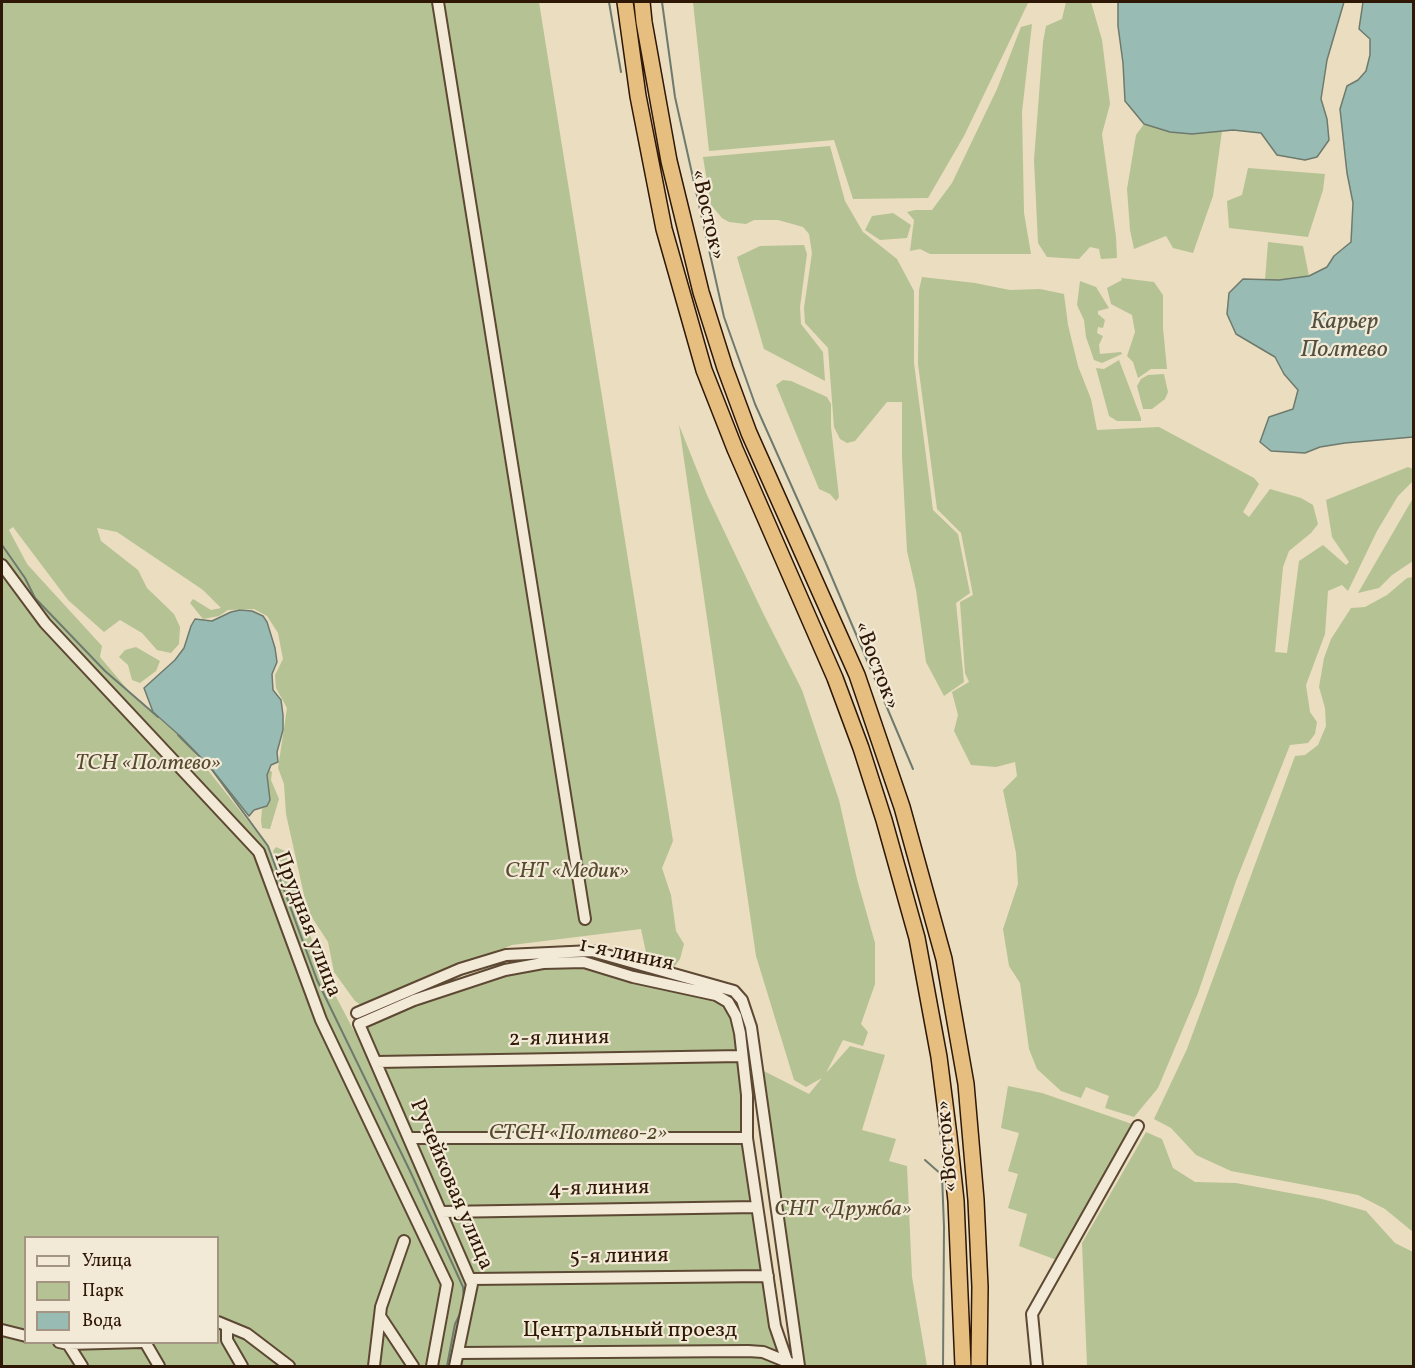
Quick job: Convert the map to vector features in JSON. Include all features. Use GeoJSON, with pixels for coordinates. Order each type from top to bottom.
{"type":"FeatureCollection","features":[{"type":"Feature","properties":{"kind":"highway","name":"«Восток»"},"geometry":{"type":"LineString","coordinates":[[625,2],[640,107],[664,229],[704,369],[735,449],[835,678],[884,820],[916,938],[939,1057],[953,1179],[963,1366]]}},
{"type":"Feature","properties":{"kind":"highway","name":"«Восток»"},"geometry":{"type":"LineString","coordinates":[[642,2],[669,161],[704,303],[749,433],[857,675],[902,807],[944,959],[966,1084],[976,1200],[980,1287],[979,1366]]}},
{"type":"Feature","properties":{"kind":"street"},"geometry":{"type":"LineString","coordinates":[[438,2],[585,919]]}},
{"type":"Feature","properties":{"kind":"street","name":"Прудная улица"},"geometry":{"type":"LineString","coordinates":[[2,565],[45,623],[259,852],[321,1020],[447,1284],[432,1366]]}},
{"type":"Feature","properties":{"kind":"street"},"geometry":{"type":"LineString","coordinates":[[357,1013],[460,969],[506,955],[592,951],[734,991],[742,999],[751,1027],[799,1366]]}},
{"type":"Feature","properties":{"kind":"street","name":"1-я линия"},"geometry":{"type":"LineString","coordinates":[[359,1024],[414,1000],[505,970],[543,963],[584,962],[633,977],[716,995],[728,1002],[736,1016],[742,1056]]}},
{"type":"Feature","properties":{"kind":"street","name":"Ручейковая улица"},"geometry":{"type":"LineString","coordinates":[[359,1024],[472,1284],[455,1366]]}},
{"type":"Feature","properties":{"kind":"street"},"geometry":{"type":"LineString","coordinates":[[742,1056],[747,1095],[747,1138],[757,1207],[775,1326],[787,1361]]}},
{"type":"Feature","properties":{"kind":"street","name":"2-я линия"},"geometry":{"type":"LineString","coordinates":[[376,1062],[742,1056]]}},
{"type":"Feature","properties":{"kind":"street"},"geometry":{"type":"LineString","coordinates":[[1037,1366],[1032,1314],[1138,1126]]}},
{"type":"Feature","properties":{"kind":"street"},"geometry":{"type":"LineString","coordinates":[[409,1138],[747,1138]]}},
{"type":"Feature","properties":{"kind":"street","name":"4-я линия"},"geometry":{"type":"LineString","coordinates":[[441,1212],[757,1207]]}},
{"type":"Feature","properties":{"kind":"street"},"geometry":{"type":"LineString","coordinates":[[374,1366],[381,1307],[404,1241]]}},
{"type":"Feature","properties":{"kind":"street","name":"5-я линия"},"geometry":{"type":"LineString","coordinates":[[470,1279],[768,1276]]}},
{"type":"Feature","properties":{"kind":"street"},"geometry":{"type":"LineString","coordinates":[[380,1316],[412,1366]]}},
{"type":"Feature","properties":{"kind":"street"},"geometry":{"type":"LineString","coordinates":[[222,1324],[227,1341],[242,1366]]}},
{"type":"Feature","properties":{"kind":"street"},"geometry":{"type":"LineString","coordinates":[[222,1324],[247,1334],[289,1366]]}},
{"type":"Feature","properties":{"kind":"street"},"geometry":{"type":"LineString","coordinates":[[2,1330],[24,1336]]}},
{"type":"Feature","properties":{"kind":"street"},"geometry":{"type":"LineString","coordinates":[[65,1344],[82,1366]]}},
{"type":"Feature","properties":{"kind":"street"},"geometry":{"type":"LineString","coordinates":[[145,1344],[159,1366]]}},
{"type":"Feature","properties":{"kind":"street","name":"Центральный проезд"},"geometry":{"type":"LineString","coordinates":[[458,1353],[747,1351],[763,1352],[799,1366]]}},
{"type":"Feature","properties":{"kind":"green space"},"geometry":{"type":"Polygon","coordinates":[[[2,2],[539,2],[673,841],[662,868],[671,895],[676,931],[684,944],[680,959],[671,971],[650,971],[641,929],[512,945],[364,1007],[355,1001],[334,972],[328,942],[311,916],[304,895],[286,814],[284,784],[278,768],[287,708],[276,688],[275,675],[283,659],[278,633],[267,616],[254,609],[228,610],[219,616],[203,619],[190,603],[193,599],[211,610],[221,608],[203,590],[117,532],[97,528],[101,541],[138,570],[147,588],[174,614],[180,627],[179,644],[171,653],[157,650],[142,633],[120,620],[104,632],[68,600],[13,527],[9,530],[27,564],[102,646],[100,657],[133,696],[184,740],[268,846],[289,903],[273,851],[276,847],[285,851],[310,935],[332,989],[354,1031],[359,1024],[505,970],[584,962],[716,995],[736,1016],[747,1138],[782,1349],[798,1366],[2,1366],[2,2]]]}},
{"type":"Feature","properties":{"kind":"green space"},"geometry":{"type":"Polygon","coordinates":[[[693,2],[1028,3],[964,136],[928,198],[853,199],[834,140],[709,151],[693,2]]]}},
{"type":"Feature","properties":{"kind":"green space"},"geometry":{"type":"Polygon","coordinates":[[[1066,2],[1091,2],[1102,40],[1110,104],[1102,134],[1117,258],[1101,259],[1099,249],[1090,247],[1079,259],[1047,257],[1038,243],[1034,160],[1043,42],[1046,26],[1062,19],[1066,2]]]}},
{"type":"Feature","properties":{"kind":"green space"},"geometry":{"type":"Polygon","coordinates":[[[1032,24],[1022,112],[1024,213],[1031,254],[930,254],[920,249],[910,251],[914,220],[907,212],[932,210],[952,183],[997,89],[1021,27],[1032,24]]]}},
{"type":"Feature","properties":{"kind":"green space"},"geometry":{"type":"Polygon","coordinates":[[[1144,124],[1170,132],[1192,134],[1222,131],[1213,196],[1193,253],[1173,248],[1166,236],[1134,249],[1127,189],[1136,135],[1144,124]]]}},
{"type":"Feature","properties":{"kind":"green space"},"geometry":{"type":"Polygon","coordinates":[[[830,146],[845,201],[863,232],[897,259],[914,291],[914,363],[933,510],[958,534],[970,593],[956,603],[964,682],[944,696],[926,662],[916,590],[907,551],[902,457],[902,402],[887,402],[855,441],[847,443],[840,439],[834,427],[828,348],[805,323],[804,308],[812,253],[809,234],[803,227],[778,220],[754,220],[746,224],[729,222],[722,218],[711,205],[703,157],[830,146]]]}},
{"type":"Feature","properties":{"kind":"green space"},"geometry":{"type":"Polygon","coordinates":[[[1248,168],[1325,174],[1323,190],[1308,237],[1229,228],[1227,201],[1242,195],[1248,168]]]}},
{"type":"Feature","properties":{"kind":"green space"},"geometry":{"type":"Polygon","coordinates":[[[893,213],[911,225],[907,238],[880,240],[865,230],[872,216],[893,213]]]}},
{"type":"Feature","properties":{"kind":"green space"},"geometry":{"type":"Polygon","coordinates":[[[1268,242],[1303,246],[1309,276],[1265,280],[1268,242]]]}},
{"type":"Feature","properties":{"kind":"green space"},"geometry":{"type":"Polygon","coordinates":[[[804,245],[807,254],[800,307],[801,324],[823,352],[825,381],[764,349],[737,257],[760,246],[804,245]]]}},
{"type":"Feature","properties":{"kind":"green space"},"geometry":{"type":"Polygon","coordinates":[[[922,277],[975,283],[1010,290],[1040,289],[1064,294],[1068,325],[1078,366],[1091,399],[1097,430],[1159,427],[1254,478],[1259,484],[1243,512],[1249,517],[1270,489],[1301,498],[1313,505],[1318,524],[1311,533],[1289,551],[1283,567],[1275,652],[1287,653],[1299,561],[1323,545],[1346,565],[1349,562],[1332,537],[1326,500],[1408,467],[1413,469],[1413,481],[1398,496],[1377,531],[1348,591],[1342,585],[1328,591],[1325,634],[1306,685],[1310,712],[1317,722],[1315,734],[1308,743],[1290,745],[1236,881],[1198,993],[1158,1088],[1134,1117],[1105,1108],[1109,1096],[1086,1087],[1081,1098],[1061,1091],[1037,1069],[1029,1049],[1020,983],[1009,966],[1003,929],[1018,884],[1016,853],[1003,790],[1017,776],[1015,762],[996,767],[971,765],[954,731],[958,715],[952,692],[969,682],[965,673],[960,602],[973,595],[961,533],[937,509],[918,364],[919,290],[922,277]]]}},
{"type":"Feature","properties":{"kind":"green space"},"geometry":{"type":"Polygon","coordinates":[[[1121,278],[1154,282],[1163,295],[1167,369],[1151,369],[1138,378],[1133,362],[1127,356],[1135,332],[1132,315],[1111,304],[1107,288],[1122,280],[1121,278]]]}},
{"type":"Feature","properties":{"kind":"green space"},"geometry":{"type":"Polygon","coordinates":[[[1080,281],[1096,287],[1109,308],[1098,311],[1098,314],[1105,320],[1103,328],[1098,327],[1097,333],[1103,336],[1099,345],[1100,354],[1121,352],[1122,354],[1102,363],[1094,360],[1086,337],[1084,320],[1077,305],[1080,281]]]}},
{"type":"Feature","properties":{"kind":"green space"},"geometry":{"type":"Polygon","coordinates":[[[1119,360],[1141,421],[1117,421],[1109,416],[1096,368],[1104,369],[1119,360]]]}},
{"type":"Feature","properties":{"kind":"green space"},"geometry":{"type":"Polygon","coordinates":[[[1164,374],[1168,392],[1165,399],[1152,409],[1143,409],[1137,386],[1141,379],[1148,375],[1164,374]]]}},
{"type":"Feature","properties":{"kind":"green space"},"geometry":{"type":"Polygon","coordinates":[[[783,380],[791,381],[827,397],[831,404],[831,427],[839,497],[836,501],[830,494],[819,489],[776,385],[783,380]]]}},
{"type":"Feature","properties":{"kind":"green space","name":"СНТ «Дружба»"},"geometry":{"type":"Polygon","coordinates":[[[679,425],[707,495],[802,690],[839,800],[857,879],[875,943],[875,984],[861,1024],[868,1032],[863,1046],[843,1040],[826,1073],[850,1046],[885,1055],[862,1130],[896,1139],[889,1161],[907,1166],[912,1277],[927,1366],[799,1366],[756,1067],[809,1094],[822,1078],[806,1087],[794,1080],[756,956],[679,425]]]}},
{"type":"Feature","properties":{"kind":"green space"},"geometry":{"type":"Polygon","coordinates":[[[1413,498],[1413,561],[1392,575],[1379,588],[1358,593],[1413,498]]]}},
{"type":"Feature","properties":{"kind":"green space"},"geometry":{"type":"Polygon","coordinates":[[[1414,577],[1413,1232],[1385,1209],[1358,1195],[1231,1171],[1196,1155],[1171,1128],[1154,1119],[1187,1049],[1295,756],[1305,755],[1318,745],[1326,726],[1325,708],[1319,687],[1324,658],[1331,639],[1351,608],[1365,607],[1387,595],[1407,578],[1414,577]]]}},
{"type":"Feature","properties":{"kind":"green space"},"geometry":{"type":"Polygon","coordinates":[[[136,647],[160,661],[156,671],[140,683],[132,680],[128,665],[119,657],[125,650],[136,647]]]}},
{"type":"Feature","properties":{"kind":"green space"},"geometry":{"type":"Polygon","coordinates":[[[269,770],[272,772],[271,780],[279,799],[270,829],[262,828],[261,820],[262,809],[270,800],[267,775],[269,770]]]}},
{"type":"Feature","properties":{"kind":"green space"},"geometry":{"type":"Polygon","coordinates":[[[1008,1086],[1042,1093],[1138,1126],[1062,1262],[1019,1246],[1027,1214],[1008,1208],[1018,1174],[1008,1171],[1019,1133],[1001,1128],[1008,1086]]]}},
{"type":"Feature","properties":{"kind":"green space"},"geometry":{"type":"Polygon","coordinates":[[[1146,1132],[1162,1139],[1173,1168],[1195,1182],[1236,1183],[1322,1199],[1366,1211],[1395,1243],[1413,1252],[1413,1366],[1087,1366],[1082,1243],[1146,1132]]]}},
{"type":"Feature","properties":{"kind":"water"},"geometry":{"type":"Polygon","coordinates":[[[1118,2],[1344,2],[1327,60],[1321,99],[1327,119],[1329,140],[1317,157],[1305,160],[1277,155],[1261,133],[1233,130],[1192,134],[1170,132],[1144,124],[1125,101],[1118,2]]]}},
{"type":"Feature","properties":{"kind":"water","name":"Карьер Полтево"},"geometry":{"type":"Polygon","coordinates":[[[1363,2],[1413,2],[1413,437],[1345,443],[1320,447],[1305,453],[1271,451],[1260,442],[1269,417],[1293,409],[1298,390],[1284,374],[1275,357],[1236,334],[1227,314],[1229,293],[1243,279],[1279,280],[1309,276],[1327,267],[1334,256],[1351,242],[1353,203],[1347,173],[1340,109],[1347,86],[1358,80],[1366,71],[1370,55],[1370,39],[1359,29],[1363,2]]]}},
{"type":"Feature","properties":{"kind":"water"},"geometry":{"type":"Polygon","coordinates":[[[240,610],[252,611],[263,616],[267,622],[277,662],[272,674],[273,690],[281,700],[283,715],[283,730],[277,752],[278,762],[271,765],[267,775],[270,800],[267,806],[254,810],[249,816],[210,767],[153,712],[144,688],[175,660],[184,648],[195,619],[212,621],[240,610]]]}},
{"type":"Feature","properties":{"kind":"waterway"},"geometry":{"type":"LineString","coordinates":[[609,2],[621,72]]}},
{"type":"Feature","properties":{"kind":"waterway"},"geometry":{"type":"LineString","coordinates":[[662,2],[675,97],[724,317],[755,404],[825,561],[913,769]]}},
{"type":"Feature","properties":{"kind":"waterway"},"geometry":{"type":"LineString","coordinates":[[2,545],[25,578],[35,598],[105,671],[158,717]]}},
{"type":"Feature","properties":{"kind":"waterway"},"geometry":{"type":"LineString","coordinates":[[178,735],[210,767],[268,846],[317,980],[410,1171],[463,1287],[464,1300]]}},
{"type":"Feature","properties":{"kind":"waterway"},"geometry":{"type":"LineString","coordinates":[[925,1160],[942,1175],[943,1366]]}},
{"type":"Feature","properties":{"kind":"waterway"},"geometry":{"type":"LineString","coordinates":[[447,1366],[455,1324],[461,1312]]}},
{"type":"Feature","properties":{"kind":"park label","name":"ТСН «Полтево»"},"geometry":{"type":"Point","coordinates":[148,765]}},
{"type":"Feature","properties":{"kind":"park label","name":"СНТ «Медик»"},"geometry":{"type":"Point","coordinates":[567,873]}},
{"type":"Feature","properties":{"kind":"park label","name":"СТСН «Полтево-2»"},"geometry":{"type":"Point","coordinates":[578,1135]}}]}
